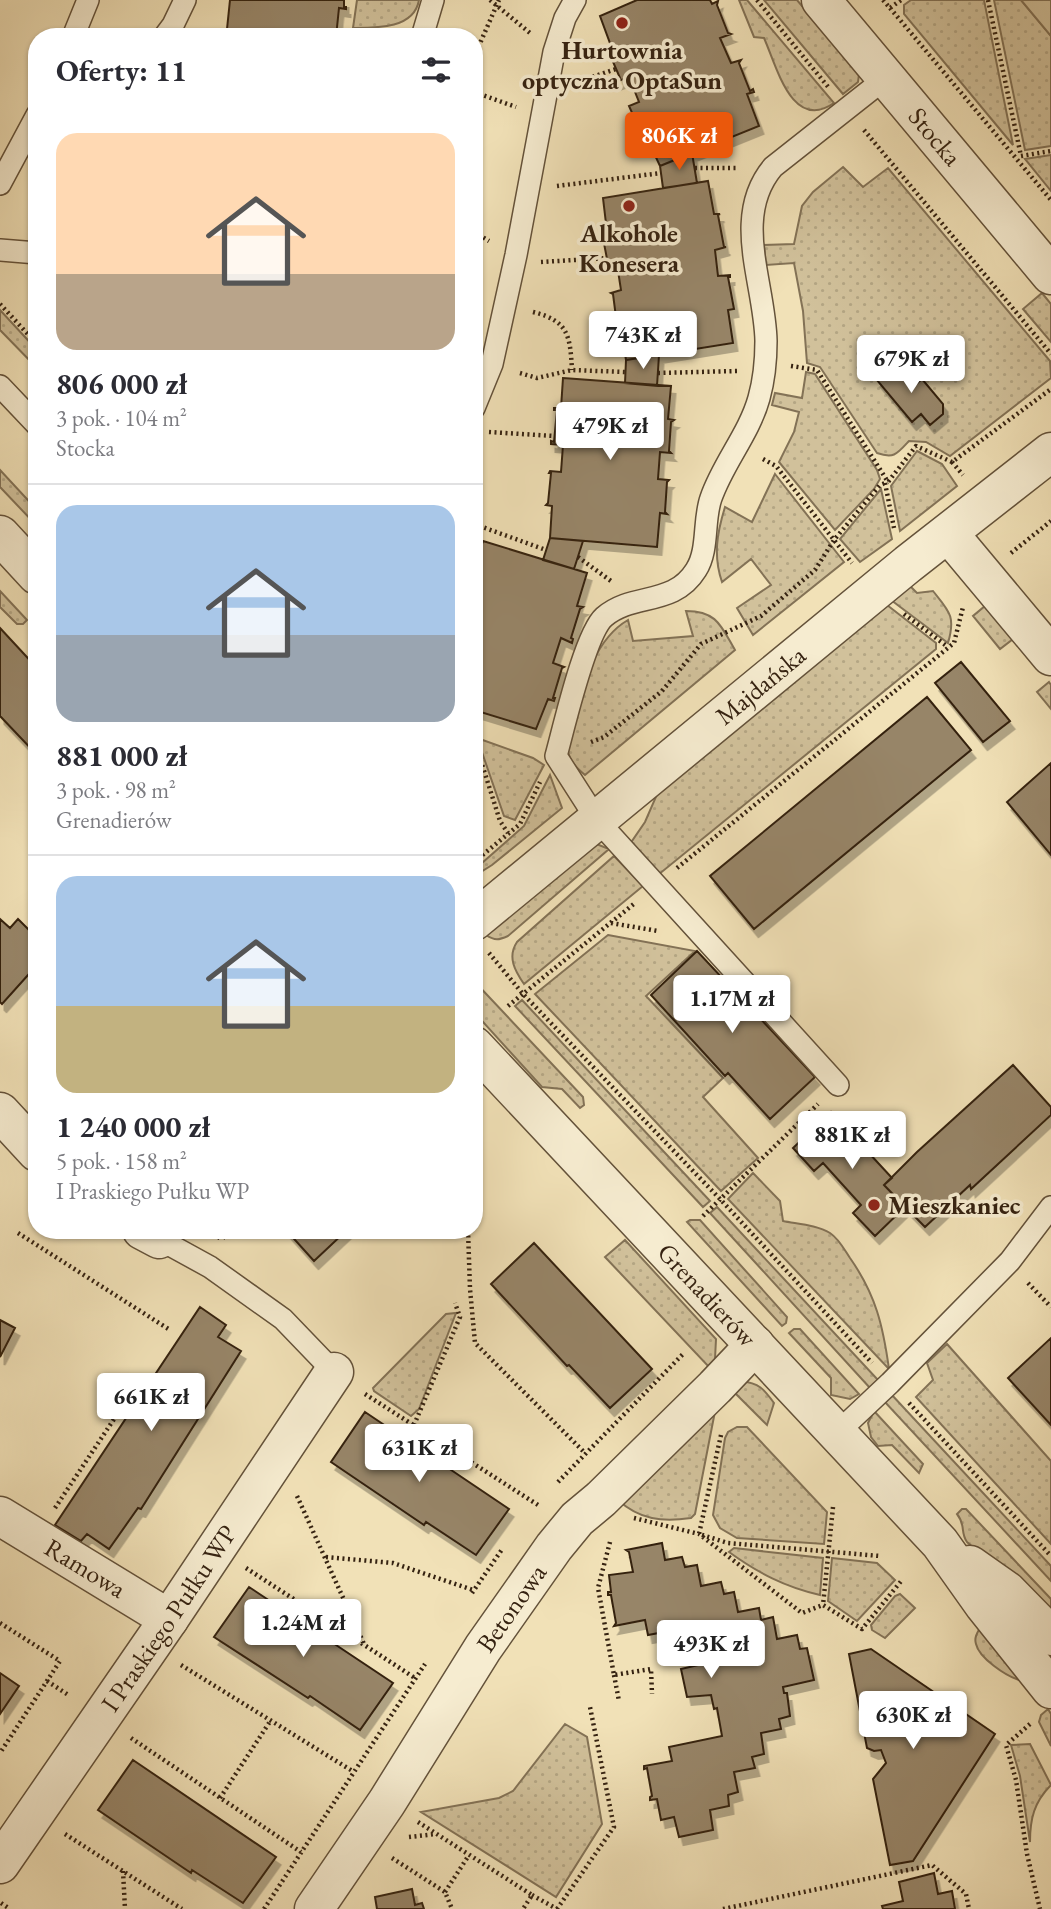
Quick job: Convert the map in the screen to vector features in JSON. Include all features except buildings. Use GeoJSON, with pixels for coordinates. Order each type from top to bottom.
{"type":"FeatureCollection","features":[{"type":"Feature","properties":{"kind":"street","name":"Stocka"},"geometry":{"type":"LineString","coordinates":[[821,0],[1051,275]]}},
{"type":"Feature","properties":{"kind":"street","name":"Majdańska"},"geometry":{"type":"LineString","coordinates":[[483,933],[597,820],[908,564],[1051,452]]}},
{"type":"Feature","properties":{"kind":"street"},"geometry":{"type":"LineString","coordinates":[[949,534],[1051,656]]}},
{"type":"Feature","properties":{"kind":"street"},"geometry":{"type":"LineString","coordinates":[[0,536],[28,566]]}},
{"type":"Feature","properties":{"kind":"street","name":"Grenadierów"},"geometry":{"type":"LineString","coordinates":[[483,1056],[940,1543],[984,1605],[1051,1689]]}},
{"type":"Feature","properties":{"kind":"street"},"geometry":{"type":"LineString","coordinates":[[0,1112],[28,1142]]}},
{"type":"Feature","properties":{"kind":"street","name":"Betonowa"},"geometry":{"type":"LineString","coordinates":[[314,1909],[387,1802],[483,1648],[554,1547],[577,1519],[601,1499],[755,1345]]}},
{"type":"Feature","properties":{"kind":"street","name":"I Praskiego Pułku WP"},"geometry":{"type":"LineString","coordinates":[[0,1864],[169,1619],[334,1372]]}},
{"type":"Feature","properties":{"kind":"street","name":"Ramowa"},"geometry":{"type":"LineString","coordinates":[[0,1516],[169,1619]]}},
{"type":"Feature","properties":{"kind":"street","name":"Grenadierów"},"geometry":{"type":"LineString","coordinates":[[940,1543],[1007,1591],[1051,1636]]}},
{"type":"Feature","properties":{"kind":"lane"},"geometry":{"type":"LineString","coordinates":[[77,28],[88,0]]}},
{"type":"Feature","properties":{"kind":"lane"},"geometry":{"type":"LineString","coordinates":[[171,28],[184,0]]}},
{"type":"Feature","properties":{"kind":"lane"},"geometry":{"type":"LineString","coordinates":[[425,28],[433,0]]}},
{"type":"Feature","properties":{"kind":"lane"},"geometry":{"type":"LineString","coordinates":[[483,386],[492,364],[514,264],[554,52],[565,18],[575,0]]}},
{"type":"Feature","properties":{"kind":"lane"},"geometry":{"type":"LineString","coordinates":[[838,1085],[597,820],[556,756],[591,635],[604,617],[628,604],[670,594],[683,586],[696,570],[711,499],[752,418],[760,396],[766,339],[751,217],[763,179],[773,167],[887,77]]}},
{"type":"Feature","properties":{"kind":"lane"},"geometry":{"type":"LineString","coordinates":[[0,184],[28,133]]}},
{"type":"Feature","properties":{"kind":"lane"},"geometry":{"type":"LineString","coordinates":[[0,250],[28,252]]}},
{"type":"Feature","properties":{"kind":"lane"},"geometry":{"type":"LineString","coordinates":[[0,386],[28,416]]}},
{"type":"Feature","properties":{"kind":"lane"},"geometry":{"type":"LineString","coordinates":[[837,1433],[1010,1262],[1051,1207]]}},
{"type":"Feature","properties":{"kind":"lane"},"geometry":{"type":"LineString","coordinates":[[159,1239],[210,1267],[283,1320],[334,1372]]}},
{"type":"Feature","properties":{"kind":"path"},"geometry":{"type":"LineString","coordinates":[[490,0],[498,3],[554,52]]}},
{"type":"Feature","properties":{"kind":"path"},"geometry":{"type":"LineString","coordinates":[[757,0],[1051,354]]}},
{"type":"Feature","properties":{"kind":"path"},"geometry":{"type":"LineString","coordinates":[[883,0],[1018,156],[1051,200]]}},
{"type":"Feature","properties":{"kind":"path"},"geometry":{"type":"LineString","coordinates":[[890,8],[901,0]]}},
{"type":"Feature","properties":{"kind":"path"},"geometry":{"type":"LineString","coordinates":[[988,0],[1018,156]]}},
{"type":"Feature","properties":{"kind":"path"},"geometry":{"type":"LineString","coordinates":[[483,37],[498,3]]}},
{"type":"Feature","properties":{"kind":"path"},"geometry":{"type":"LineString","coordinates":[[483,95],[541,114]]}},
{"type":"Feature","properties":{"kind":"path"},"geometry":{"type":"LineString","coordinates":[[1018,156],[1051,151]]}},
{"type":"Feature","properties":{"kind":"path"},"geometry":{"type":"LineString","coordinates":[[695,168],[773,167]]}},
{"type":"Feature","properties":{"kind":"path"},"geometry":{"type":"LineString","coordinates":[[528,190],[661,173]]}},
{"type":"Feature","properties":{"kind":"path"},"geometry":{"type":"LineString","coordinates":[[514,264],[607,258]]}},
{"type":"Feature","properties":{"kind":"path"},"geometry":{"type":"LineString","coordinates":[[0,304],[28,334]]}},
{"type":"Feature","properties":{"kind":"path"},"geometry":{"type":"LineString","coordinates":[[505,305],[551,317],[562,326],[570,338],[572,370]]}},
{"type":"Feature","properties":{"kind":"path"},"geometry":{"type":"LineString","coordinates":[[492,364],[537,378],[572,370],[625,372]]}},
{"type":"Feature","properties":{"kind":"path"},"geometry":{"type":"LineString","coordinates":[[658,373],[764,370],[791,366],[817,370],[886,483],[895,531]]}},
{"type":"Feature","properties":{"kind":"path"},"geometry":{"type":"LineString","coordinates":[[483,854],[520,824],[545,772],[556,756],[604,737],[662,691],[701,644],[761,616],[815,569],[834,540],[916,446],[952,462],[1051,388]]}},
{"type":"Feature","properties":{"kind":"path"},"geometry":{"type":"LineString","coordinates":[[488,432],[554,436]]}},
{"type":"Feature","properties":{"kind":"path"},"geometry":{"type":"LineString","coordinates":[[736,445],[776,466],[834,540]]}},
{"type":"Feature","properties":{"kind":"path"},"geometry":{"type":"LineString","coordinates":[[508,1006],[954,643],[968,589],[1051,521]]}},
{"type":"Feature","properties":{"kind":"path"},"geometry":{"type":"LineString","coordinates":[[483,527],[546,550]]}},
{"type":"Feature","properties":{"kind":"path"},"geometry":{"type":"LineString","coordinates":[[578,557],[618,586],[628,604]]}},
{"type":"Feature","properties":{"kind":"path"},"geometry":{"type":"LineString","coordinates":[[898,610],[948,647]]}},
{"type":"Feature","properties":{"kind":"path"},"geometry":{"type":"LineString","coordinates":[[483,767],[500,821],[508,832]]}},
{"type":"Feature","properties":{"kind":"path"},"geometry":{"type":"LineString","coordinates":[[483,940],[523,994],[720,1199],[1051,1556]]}},
{"type":"Feature","properties":{"kind":"path"},"geometry":{"type":"LineString","coordinates":[[703,1216],[838,1085]]}},
{"type":"Feature","properties":{"kind":"path"},"geometry":{"type":"LineString","coordinates":[[18,1233],[170,1330]]}},
{"type":"Feature","properties":{"kind":"path"},"geometry":{"type":"LineString","coordinates":[[468,1239],[475,1343],[585,1453]]}},
{"type":"Feature","properties":{"kind":"path"},"geometry":{"type":"LineString","coordinates":[[414,1425],[460,1317],[455,1303]]}},
{"type":"Feature","properties":{"kind":"path"},"geometry":{"type":"LineString","coordinates":[[334,1372],[538,1505]]}},
{"type":"Feature","properties":{"kind":"path"},"geometry":{"type":"LineString","coordinates":[[54,1509],[128,1398]]}},
{"type":"Feature","properties":{"kind":"path"},"geometry":{"type":"LineString","coordinates":[[699,1534],[723,1426]]}},
{"type":"Feature","properties":{"kind":"path"},"geometry":{"type":"LineString","coordinates":[[295,1490],[364,1645]]}},
{"type":"Feature","properties":{"kind":"path"},"geometry":{"type":"LineString","coordinates":[[823,1605],[833,1507]]}},
{"type":"Feature","properties":{"kind":"path"},"geometry":{"type":"LineString","coordinates":[[633,1517],[728,1543],[880,1556]]}},
{"type":"Feature","properties":{"kind":"path"},"geometry":{"type":"LineString","coordinates":[[699,1534],[802,1613],[823,1605]]}},
{"type":"Feature","properties":{"kind":"path"},"geometry":{"type":"LineString","coordinates":[[612,1538],[598,1588],[619,1701]]}},
{"type":"Feature","properties":{"kind":"path"},"geometry":{"type":"LineString","coordinates":[[214,1552],[244,1567],[415,1678]]}},
{"type":"Feature","properties":{"kind":"path"},"geometry":{"type":"LineString","coordinates":[[325,1556],[393,1563],[474,1590]]}},
{"type":"Feature","properties":{"kind":"path"},"geometry":{"type":"LineString","coordinates":[[823,1605],[862,1629],[902,1580]]}},
{"type":"Feature","properties":{"kind":"path"},"geometry":{"type":"LineString","coordinates":[[0,1623],[60,1661],[0,1753]]}},
{"type":"Feature","properties":{"kind":"path"},"geometry":{"type":"LineString","coordinates":[[178,1663],[354,1772]]}},
{"type":"Feature","properties":{"kind":"path"},"geometry":{"type":"LineString","coordinates":[[614,1675],[651,1669],[652,1694]]}},
{"type":"Feature","properties":{"kind":"path"},"geometry":{"type":"LineString","coordinates":[[387,1802],[557,1909],[614,1827],[590,1707]]}},
{"type":"Feature","properties":{"kind":"path"},"geometry":{"type":"LineString","coordinates":[[220,1798],[271,1720]]}},
{"type":"Feature","properties":{"kind":"path"},"geometry":{"type":"LineString","coordinates":[[1030,1724],[1006,1745],[1016,1780],[1025,1844],[1040,1909]]}},
{"type":"Feature","properties":{"kind":"path"},"geometry":{"type":"LineString","coordinates":[[127,1736],[301,1852]]}},
{"type":"Feature","properties":{"kind":"path"},"geometry":{"type":"LineString","coordinates":[[64,1833],[181,1909]]}},
{"type":"Feature","properties":{"kind":"path"},"geometry":{"type":"LineString","coordinates":[[362,1838],[445,1892],[452,1909]]}},
{"type":"Feature","properties":{"kind":"path"},"geometry":{"type":"LineString","coordinates":[[445,1892],[470,1854]]}},
{"type":"Feature","properties":{"kind":"path"},"geometry":{"type":"LineString","coordinates":[[723,1909],[932,1865],[966,1894],[969,1909]]}},
{"type":"Feature","properties":{"kind":"path"},"geometry":{"type":"LineString","coordinates":[[122,1871],[125,1909]]}},
{"type":"Feature","properties":{"kind":"path"},"geometry":{"type":"LineString","coordinates":[[523,1909],[533,1895]]}},
{"type":"Feature","properties":{"kind":"path"},"geometry":{"type":"LineString","coordinates":[[0,1902],[10,1909]]}},
{"type":"Feature","properties":{"kind":"shaded area"},"geometry":{"type":"Polygon","coordinates":[[[357,0],[419,0],[416,10],[402,22],[383,27],[353,28],[357,0]]]}},
{"type":"Feature","properties":{"kind":"shaded area"},"geometry":{"type":"Polygon","coordinates":[[[739,0],[747,0],[834,103],[819,110],[807,109],[797,103],[781,79],[764,38],[754,37],[739,0]]]}},
{"type":"Feature","properties":{"kind":"shaded area"},"geometry":{"type":"Polygon","coordinates":[[[764,0],[797,0],[859,74],[858,82],[843,94],[764,0]]]}},
{"type":"Feature","properties":{"kind":"shaded area"},"geometry":{"type":"Polygon","coordinates":[[[911,0],[984,0],[1013,145],[904,14],[904,5],[911,0]]]}},
{"type":"Feature","properties":{"kind":"shaded area"},"geometry":{"type":"Polygon","coordinates":[[[994,0],[1021,0],[1051,36],[1051,146],[1025,150],[994,0]]]}},
{"type":"Feature","properties":{"kind":"shaded area"},"geometry":{"type":"Polygon","coordinates":[[[1021,0],[1051,0],[1051,36],[1021,0]]]}},
{"type":"Feature","properties":{"kind":"shaded area"},"geometry":{"type":"Polygon","coordinates":[[[1051,155],[1051,191],[1025,159],[1051,155]]]}},
{"type":"Feature","properties":{"kind":"shaded area"},"geometry":{"type":"Polygon","coordinates":[[[843,167],[863,187],[888,168],[1050,361],[1051,378],[950,456],[926,442],[909,441],[895,454],[877,453],[820,367],[807,363],[803,311],[794,263],[766,265],[764,245],[794,244],[802,206],[813,192],[843,167]]]}},
{"type":"Feature","properties":{"kind":"shaded area"},"geometry":{"type":"Polygon","coordinates":[[[1042,293],[1051,304],[1051,342],[1023,309],[1042,293]]]}},
{"type":"Feature","properties":{"kind":"shaded area"},"geometry":{"type":"Polygon","coordinates":[[[0,310],[28,340],[28,359],[0,330],[0,310]]]}},
{"type":"Feature","properties":{"kind":"shaded area"},"geometry":{"type":"Polygon","coordinates":[[[806,372],[815,374],[877,470],[880,479],[874,489],[835,530],[779,462],[794,432],[799,412],[772,405],[775,393],[802,398],[806,372]]]}},
{"type":"Feature","properties":{"kind":"shaded area"},"geometry":{"type":"Polygon","coordinates":[[[917,451],[942,464],[957,486],[900,531],[891,486],[917,451]]]}},
{"type":"Feature","properties":{"kind":"shaded area"},"geometry":{"type":"Polygon","coordinates":[[[0,470],[28,500],[28,517],[0,487],[0,470]]]}},
{"type":"Feature","properties":{"kind":"shaded area"},"geometry":{"type":"Polygon","coordinates":[[[775,474],[844,562],[753,635],[737,608],[771,585],[751,559],[722,582],[717,554],[718,535],[725,507],[752,522],[775,474]]]}},
{"type":"Feature","properties":{"kind":"shaded area"},"geometry":{"type":"Polygon","coordinates":[[[881,489],[892,539],[860,562],[840,539],[881,489]]]}},
{"type":"Feature","properties":{"kind":"shaded area"},"geometry":{"type":"Polygon","coordinates":[[[909,585],[917,593],[933,591],[947,609],[951,620],[948,643],[891,600],[909,585]]]}},
{"type":"Feature","properties":{"kind":"shaded area"},"geometry":{"type":"Polygon","coordinates":[[[0,591],[27,620],[23,624],[17,624],[0,607],[0,591]]]}},
{"type":"Feature","properties":{"kind":"shaded area"},"geometry":{"type":"Polygon","coordinates":[[[887,605],[936,643],[936,649],[658,875],[630,844],[645,822],[658,792],[887,605]]]}},
{"type":"Feature","properties":{"kind":"shaded area"},"geometry":{"type":"Polygon","coordinates":[[[985,606],[1013,639],[1000,649],[973,616],[985,606]]]}},
{"type":"Feature","properties":{"kind":"shaded area"},"geometry":{"type":"Polygon","coordinates":[[[686,611],[711,617],[722,627],[735,650],[585,775],[572,761],[567,744],[587,675],[603,643],[614,630],[628,620],[633,641],[693,636],[686,611]]]}},
{"type":"Feature","properties":{"kind":"shaded area"},"geometry":{"type":"Polygon","coordinates":[[[1049,682],[1051,685],[1051,709],[1037,692],[1049,682]]]}},
{"type":"Feature","properties":{"kind":"shaded area"},"geometry":{"type":"Polygon","coordinates":[[[483,740],[533,758],[544,765],[515,820],[504,816],[483,755],[483,740]]]}},
{"type":"Feature","properties":{"kind":"shaded area"},"geometry":{"type":"Polygon","coordinates":[[[550,775],[562,808],[483,871],[483,862],[524,826],[550,775]]]}},
{"type":"Feature","properties":{"kind":"shaded area"},"geometry":{"type":"Polygon","coordinates":[[[594,843],[609,849],[508,936],[497,939],[486,935],[594,843]]]}},
{"type":"Feature","properties":{"kind":"shaded area"},"geometry":{"type":"Polygon","coordinates":[[[614,856],[643,886],[524,984],[512,958],[517,942],[614,856]]]}},
{"type":"Feature","properties":{"kind":"shaded area"},"geometry":{"type":"Polygon","coordinates":[[[608,935],[695,951],[646,996],[723,1078],[703,1097],[758,1158],[721,1191],[535,994],[608,935]]]}},
{"type":"Feature","properties":{"kind":"shaded area"},"geometry":{"type":"Polygon","coordinates":[[[483,991],[583,1097],[584,1105],[580,1108],[562,1089],[542,1087],[483,1022],[483,991]]]}},
{"type":"Feature","properties":{"kind":"shaded area"},"geometry":{"type":"Polygon","coordinates":[[[522,1000],[710,1201],[703,1207],[515,1006],[522,1000]]]}},
{"type":"Feature","properties":{"kind":"shaded area"},"geometry":{"type":"Polygon","coordinates":[[[753,1173],[780,1201],[783,1221],[825,1230],[841,1244],[872,1298],[881,1325],[889,1369],[728,1199],[753,1173]]]}},
{"type":"Feature","properties":{"kind":"shaded area"},"geometry":{"type":"Polygon","coordinates":[[[717,1207],[878,1380],[870,1388],[710,1213],[717,1207]]]}},
{"type":"Feature","properties":{"kind":"shaded area"},"geometry":{"type":"Polygon","coordinates":[[[700,1220],[787,1317],[786,1323],[782,1326],[687,1222],[700,1220]]]}},
{"type":"Feature","properties":{"kind":"shaded area"},"geometry":{"type":"Polygon","coordinates":[[[625,1240],[716,1339],[715,1359],[709,1367],[605,1257],[625,1240]]]}},
{"type":"Feature","properties":{"kind":"shaded area"},"geometry":{"type":"Polygon","coordinates":[[[456,1313],[419,1409],[411,1416],[374,1391],[373,1388],[446,1314],[456,1313]]]}},
{"type":"Feature","properties":{"kind":"shaded area"},"geometry":{"type":"Polygon","coordinates":[[[800,1329],[859,1394],[850,1399],[831,1395],[831,1378],[789,1333],[800,1329]]]}},
{"type":"Feature","properties":{"kind":"shaded area"},"geometry":{"type":"Polygon","coordinates":[[[947,1344],[1051,1461],[1051,1544],[916,1397],[933,1380],[927,1363],[947,1344]]]}},
{"type":"Feature","properties":{"kind":"shaded area"},"geometry":{"type":"Polygon","coordinates":[[[741,1381],[760,1387],[774,1403],[767,1425],[731,1389],[741,1381]]]}},
{"type":"Feature","properties":{"kind":"shaded area"},"geometry":{"type":"Polygon","coordinates":[[[891,1394],[1051,1566],[1051,1581],[884,1401],[891,1394]]]}},
{"type":"Feature","properties":{"kind":"shaded area"},"geometry":{"type":"Polygon","coordinates":[[[718,1396],[695,1514],[691,1518],[652,1518],[635,1512],[618,1500],[718,1396]]]}},
{"type":"Feature","properties":{"kind":"shaded area"},"geometry":{"type":"Polygon","coordinates":[[[874,1411],[923,1464],[919,1473],[892,1445],[878,1446],[871,1437],[868,1423],[874,1411]]]}},
{"type":"Feature","properties":{"kind":"shaded area"},"geometry":{"type":"Polygon","coordinates":[[[737,1427],[747,1427],[827,1512],[824,1544],[737,1538],[720,1528],[713,1515],[725,1438],[728,1432],[737,1427]]]}},
{"type":"Feature","properties":{"kind":"shaded area"},"geometry":{"type":"Polygon","coordinates":[[[966,1509],[1051,1599],[1051,1615],[967,1542],[957,1514],[966,1509]]]}},
{"type":"Feature","properties":{"kind":"shaded area"},"geometry":{"type":"Polygon","coordinates":[[[734,1548],[823,1558],[820,1595],[795,1588],[761,1573],[729,1552],[734,1548]]]}},
{"type":"Feature","properties":{"kind":"shaded area"},"geometry":{"type":"Polygon","coordinates":[[[832,1558],[877,1563],[895,1580],[857,1621],[828,1601],[832,1558]]]}},
{"type":"Feature","properties":{"kind":"shaded area"},"geometry":{"type":"Polygon","coordinates":[[[900,1594],[915,1608],[885,1638],[872,1630],[871,1625],[895,1596],[900,1594]]]}},
{"type":"Feature","properties":{"kind":"shaded area"},"geometry":{"type":"Polygon","coordinates":[[[980,1628],[1019,1680],[1000,1671],[982,1655],[975,1642],[980,1628]]]}},
{"type":"Feature","properties":{"kind":"shaded area"},"geometry":{"type":"Polygon","coordinates":[[[1048,1709],[1051,1714],[1051,1746],[1039,1722],[1041,1715],[1048,1709]]]}},
{"type":"Feature","properties":{"kind":"shaded area"},"geometry":{"type":"Polygon","coordinates":[[[565,1724],[587,1737],[602,1824],[556,1897],[421,1812],[499,1798],[513,1791],[565,1724]]]}},
{"type":"Feature","properties":{"kind":"shaded area"},"geometry":{"type":"Polygon","coordinates":[[[1030,1744],[1051,1785],[1034,1811],[1030,1842],[1020,1776],[1011,1745],[1030,1744]]]}},
{"type":"Feature","properties":{"kind":"place","name":"Hurtownia optyczna OptaSun"},"geometry":{"type":"Point","coordinates":[622,23]}},
{"type":"Feature","properties":{"kind":"place","name":"Alkohole Konesera"},"geometry":{"type":"Point","coordinates":[629,206]}},
{"type":"Feature","properties":{"kind":"place","name":"Mieszkaniec"},"geometry":{"type":"Point","coordinates":[874,1205]}}]}
